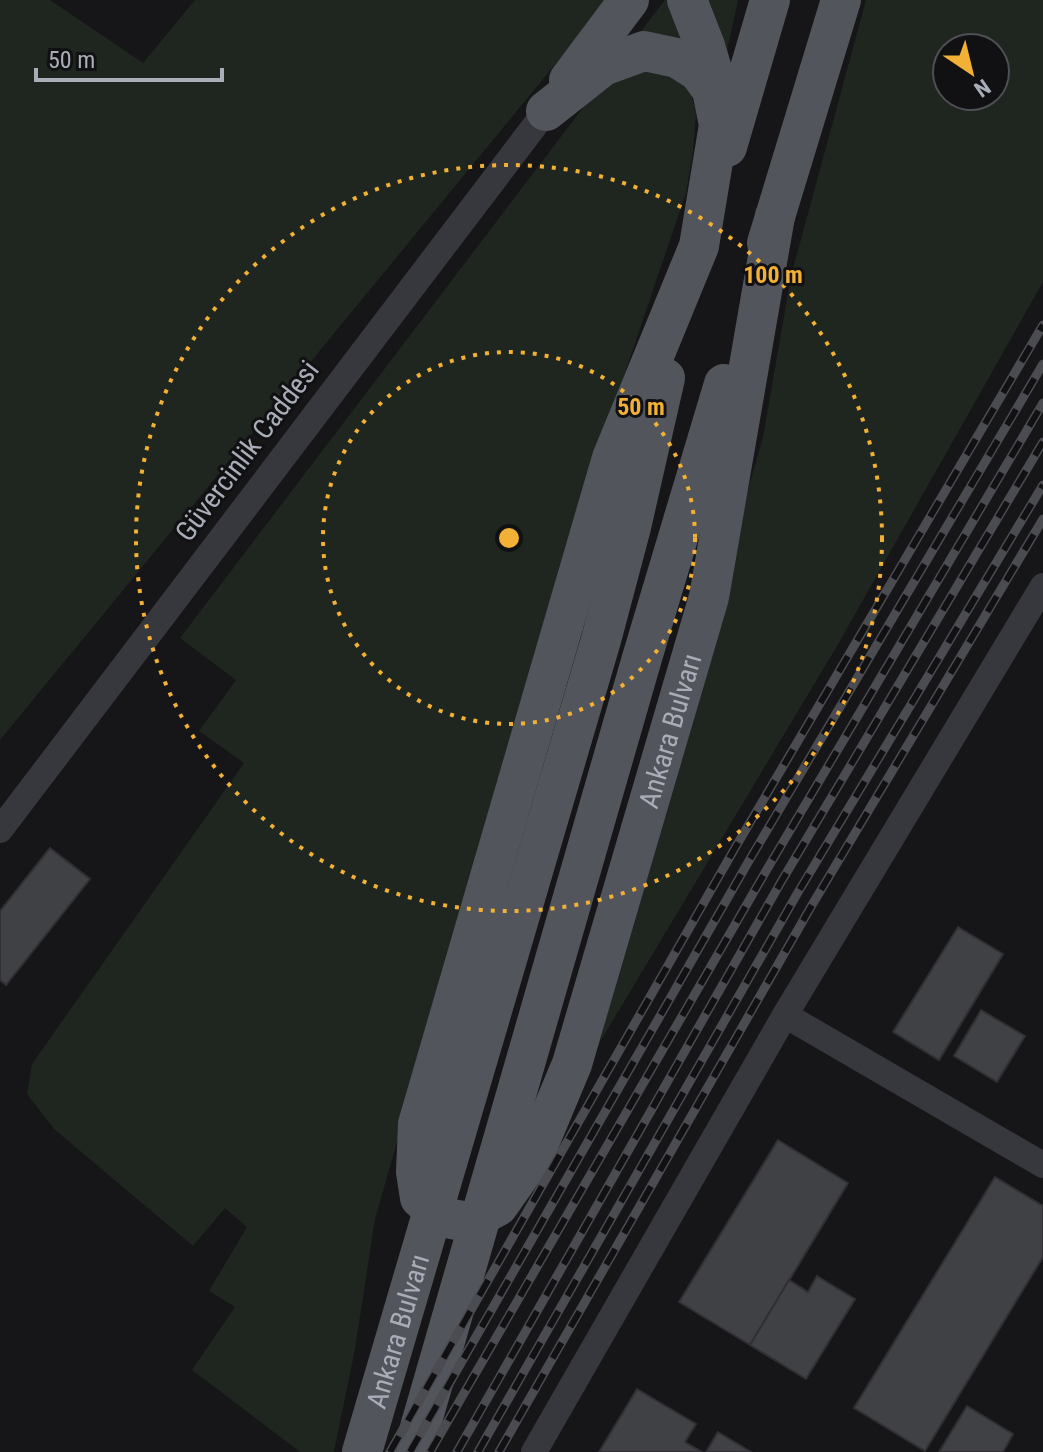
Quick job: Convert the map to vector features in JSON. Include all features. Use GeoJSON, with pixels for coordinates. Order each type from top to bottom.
{"type":"FeatureCollection","features":[{"type":"Feature","properties":{"kind":"main road"},"geometry":{"type":"LineString","coordinates":[[546,111],[629,0]]}},
{"type":"Feature","properties":{"kind":"main road"},"geometry":{"type":"LineString","coordinates":[[687,0],[718,87],[719,125],[699,246]]}},
{"type":"Feature","properties":{"kind":"main road","name":"Ankara Bulvarı"},"geometry":{"type":"LineString","coordinates":[[362,1452],[601,640],[699,246],[770,0]]}},
{"type":"Feature","properties":{"kind":"main road","name":"Ankara Bulvarı"},"geometry":{"type":"LineString","coordinates":[[413,1452],[642,658],[841,0]]}},
{"type":"Feature","properties":{"kind":"main road"},"geometry":{"type":"LineString","coordinates":[[546,111],[603,66],[644,51],[677,58],[699,72],[712,90],[719,125]]}},
{"type":"Feature","properties":{"kind":"main road","name":"Ankara Bulvarı"},"geometry":{"type":"LineString","coordinates":[[699,246],[612,458],[418,1124],[416,1172],[420,1198],[441,1217],[468,1222],[498,1206],[534,1155],[572,1064],[709,597],[775,216]]}},
{"type":"Feature","properties":{"kind":"street","name":"Güvercinlik Caddesi"},"geometry":{"type":"LineString","coordinates":[[0,830],[546,111]]}},
{"type":"Feature","properties":{"kind":"street"},"geometry":{"type":"LineString","coordinates":[[534,1452],[785,1015],[1043,586]]}},
{"type":"Feature","properties":{"kind":"street"},"geometry":{"type":"LineString","coordinates":[[785,1015],[1043,1165]]}},
{"type":"Feature","properties":{"kind":"shaded area"},"geometry":{"type":"Polygon","coordinates":[[[0,0],[50,0],[143,63],[195,0],[608,0],[0,740],[0,0]]]}},
{"type":"Feature","properties":{"kind":"shaded area"},"geometry":{"type":"Polygon","coordinates":[[[665,0],[671,0],[691,44],[635,39],[665,0]]]}},
{"type":"Feature","properties":{"kind":"shaded area"},"geometry":{"type":"Polygon","coordinates":[[[697,0],[738,0],[726,55],[697,0]]]}},
{"type":"Feature","properties":{"kind":"shaded area"},"geometry":{"type":"Polygon","coordinates":[[[866,0],[1043,0],[1043,282],[837,646],[600,1042],[654,819],[763,437],[791,276],[866,0]]]}},
{"type":"Feature","properties":{"kind":"shaded area"},"geometry":{"type":"Polygon","coordinates":[[[625,68],[673,73],[690,91],[696,113],[686,193],[615,402],[375,1219],[355,1349],[334,1452],[300,1452],[192,1370],[235,1307],[209,1291],[247,1227],[225,1208],[193,1246],[54,1129],[27,1094],[32,1064],[244,763],[199,731],[236,680],[180,638],[604,80],[625,68]]]}},
{"type":"Feature","properties":{"kind":"building"},"geometry":{"type":"Polygon","coordinates":[[[50,848],[90,879],[6,985],[0,980],[0,911],[50,848]]]}},
{"type":"Feature","properties":{"kind":"building"},"geometry":{"type":"Polygon","coordinates":[[[958,927],[1003,954],[939,1060],[893,1032],[958,927]]]}},
{"type":"Feature","properties":{"kind":"building"},"geometry":{"type":"Polygon","coordinates":[[[981,1010],[1025,1036],[997,1082],[954,1056],[981,1010]]]}},
{"type":"Feature","properties":{"kind":"building"},"geometry":{"type":"Polygon","coordinates":[[[778,1140],[848,1183],[750,1345],[679,1302],[778,1140]]]}},
{"type":"Feature","properties":{"kind":"building"},"geometry":{"type":"Polygon","coordinates":[[[995,1177],[1043,1206],[1043,1257],[925,1451],[854,1408],[995,1177]]]}},
{"type":"Feature","properties":{"kind":"building"},"geometry":{"type":"Polygon","coordinates":[[[817,1276],[855,1299],[806,1379],[750,1345],[789,1280],[808,1292],[817,1276]]]}},
{"type":"Feature","properties":{"kind":"building"},"geometry":{"type":"Polygon","coordinates":[[[637,1389],[696,1424],[685,1442],[702,1452],[599,1452],[637,1389]]]}},
{"type":"Feature","properties":{"kind":"building"},"geometry":{"type":"Polygon","coordinates":[[[967,1406],[1013,1434],[1003,1452],[939,1452],[967,1406]]]}},
{"type":"Feature","properties":{"kind":"building"},"geometry":{"type":"Polygon","coordinates":[[[718,1432],[751,1452],[706,1452],[718,1432]]]}},
{"type":"Feature","properties":{"kind":"railway"},"geometry":{"type":"LineString","coordinates":[[390,1452],[735,848],[1043,325]]}},
{"type":"Feature","properties":{"kind":"railway"},"geometry":{"type":"LineString","coordinates":[[410,1452],[750,859],[1043,364]]}},
{"type":"Feature","properties":{"kind":"railway"},"geometry":{"type":"LineString","coordinates":[[430,1452],[766,871],[1043,403]]}},
{"type":"Feature","properties":{"kind":"railway"},"geometry":{"type":"LineString","coordinates":[[457,1452],[781,882],[1043,442]]}},
{"type":"Feature","properties":{"kind":"railway"},"geometry":{"type":"LineString","coordinates":[[478,1452],[797,894],[1043,485]]}},
{"type":"Feature","properties":{"kind":"railway"},"geometry":{"type":"LineString","coordinates":[[499,1452],[812,905],[1043,519]]}}]}
